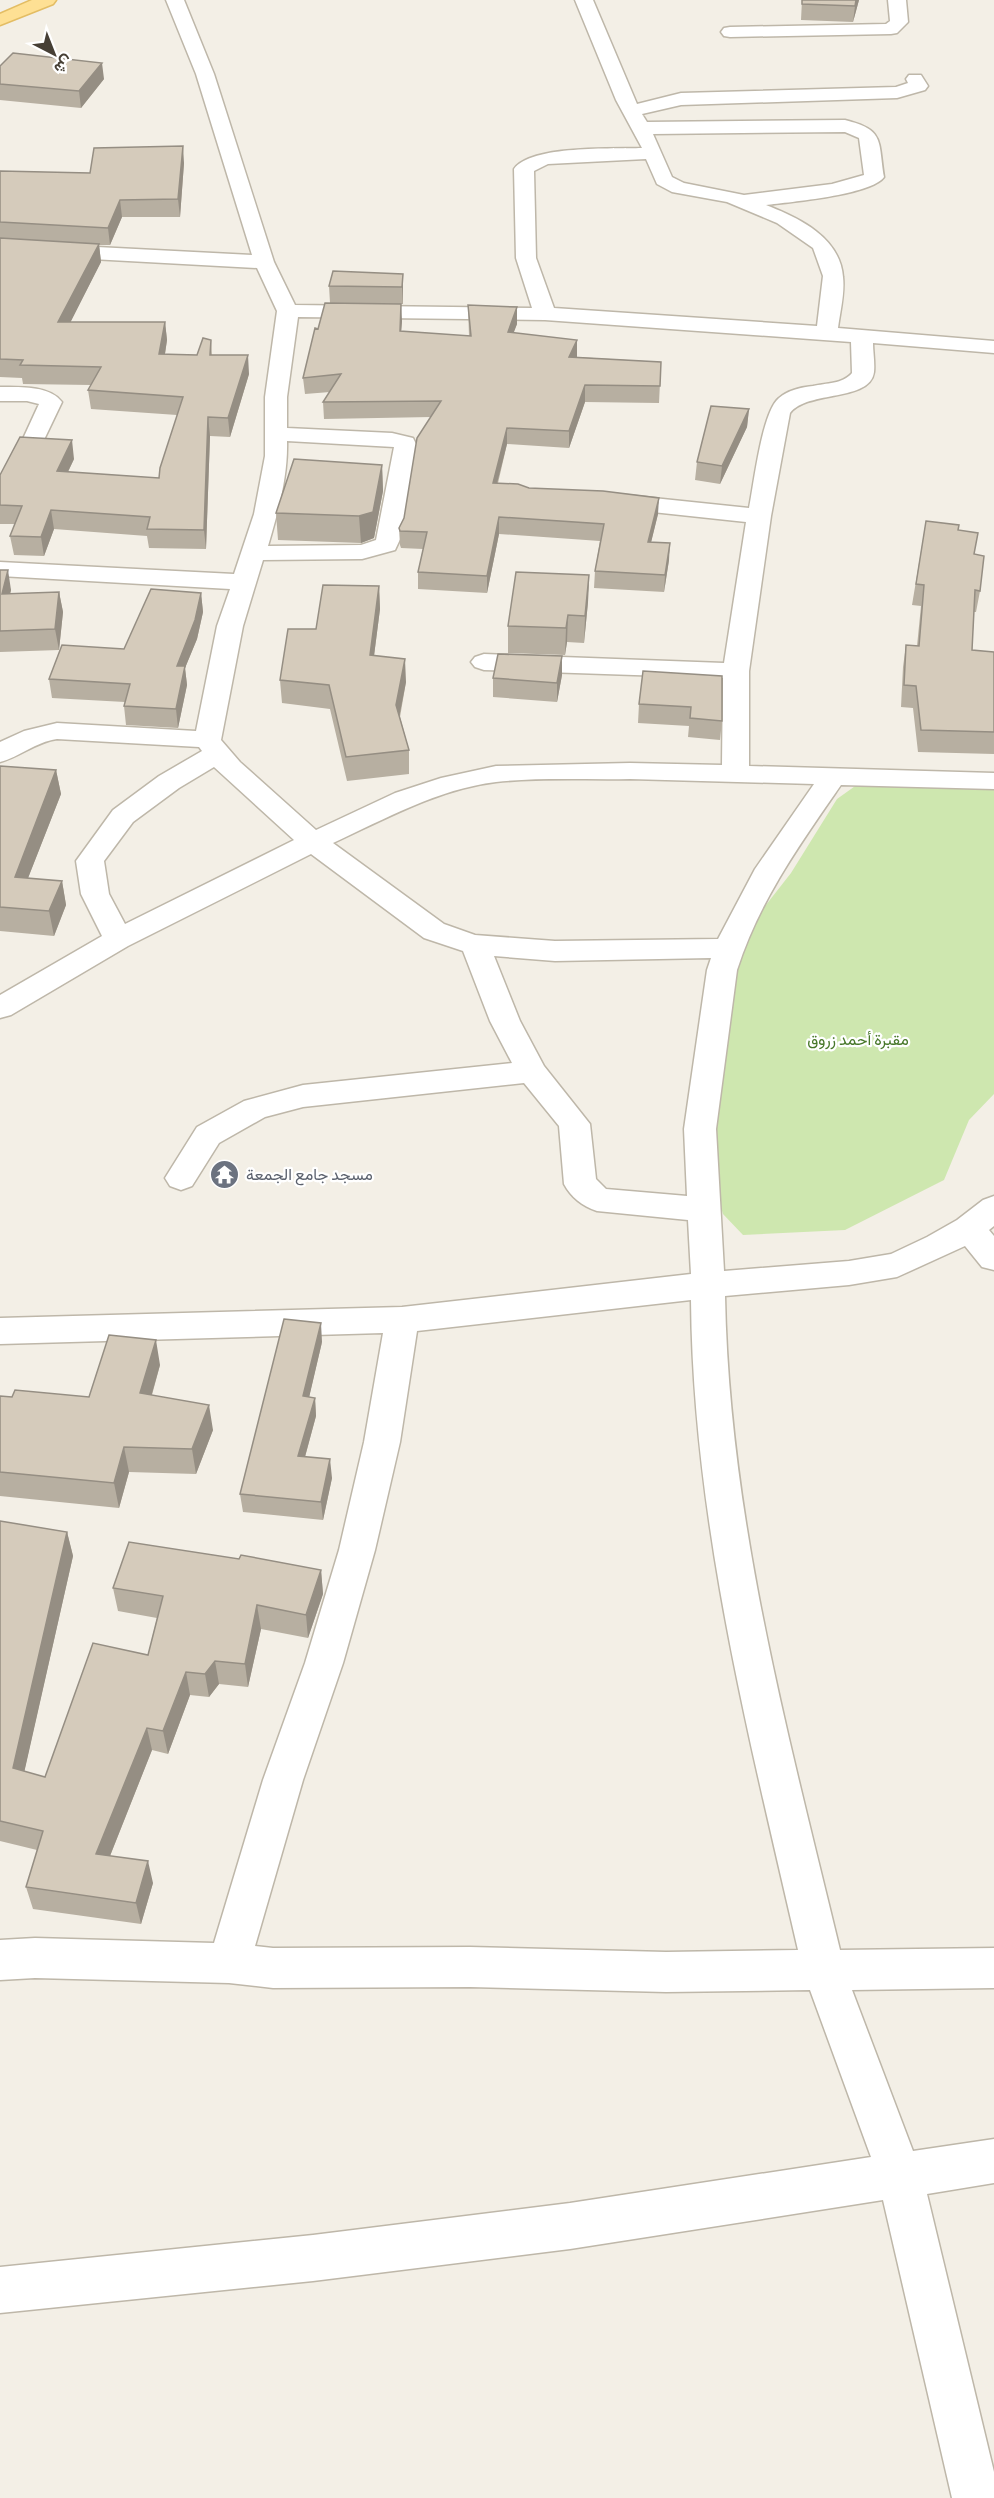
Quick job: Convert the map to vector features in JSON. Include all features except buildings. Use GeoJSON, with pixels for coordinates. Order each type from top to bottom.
{"type":"FeatureCollection","features":[{"type":"Feature","properties":{"kind":"main road"},"geometry":{"type":"LineString","coordinates":[[0,20],[47,0]]}},
{"type":"Feature","properties":{"kind":"street"},"geometry":{"type":"LineString","coordinates":[[118,939],[94,894],[90,861],[123,816],[212,747],[230,626],[242,582],[266,514],[276,456],[276,397],[288,312],[264,262],[205,74],[175,0]]}},
{"type":"Feature","properties":{"kind":"street"},"geometry":{"type":"LineString","coordinates":[[584,0],[631,111],[654,153],[664,180],[679,188],[732,197],[784,219],[822,245],[833,276],[827,332]]}},
{"type":"Feature","properties":{"kind":"street"},"geometry":{"type":"LineString","coordinates":[[730,32],[891,29],[899,22],[897,0]]}},
{"type":"Feature","properties":{"kind":"street"},"geometry":{"type":"LineString","coordinates":[[631,111],[681,99],[897,92],[919,86],[915,79]]}},
{"type":"Feature","properties":{"kind":"street"},"geometry":{"type":"LineString","coordinates":[[641,129],[845,126],[860,130],[868,136],[874,177],[868,181],[743,202]]}},
{"type":"Feature","properties":{"kind":"street"},"geometry":{"type":"LineString","coordinates":[[546,314],[526,258],[524,169],[544,158],[654,153]]}},
{"type":"Feature","properties":{"kind":"street"},"geometry":{"type":"LineString","coordinates":[[0,248],[264,262]]}},
{"type":"Feature","properties":{"kind":"street"},"geometry":{"type":"LineString","coordinates":[[288,312],[546,314],[827,332],[994,347]]}},
{"type":"Feature","properties":{"kind":"street"},"geometry":{"type":"LineString","coordinates":[[735,772],[736,671],[759,516],[779,412],[783,404],[795,397],[849,385],[861,379],[863,374],[862,336]]}},
{"type":"Feature","properties":{"kind":"street"},"geometry":{"type":"LineString","coordinates":[[0,394],[43,397],[51,402],[33,441]]}},
{"type":"Feature","properties":{"kind":"street"},"geometry":{"type":"LineString","coordinates":[[253,553],[362,552],[386,545],[390,536],[405,443],[392,440],[277,434]]}},
{"type":"Feature","properties":{"kind":"street"},"geometry":{"type":"LineString","coordinates":[[593,499],[759,516]]}},
{"type":"Feature","properties":{"kind":"street"},"geometry":{"type":"LineString","coordinates":[[0,569],[242,582]]}},
{"type":"Feature","properties":{"kind":"street"},"geometry":{"type":"LineString","coordinates":[[484,662],[736,671]]}},
{"type":"Feature","properties":{"kind":"street"},"geometry":{"type":"LineString","coordinates":[[0,754],[15,742],[57,731],[212,747],[313,842],[434,931],[475,945],[555,951],[728,948]]}},
{"type":"Feature","properties":{"kind":"street"},"geometry":{"type":"LineString","coordinates":[[0,1008],[118,939],[313,842],[405,800],[451,784],[495,774],[630,771],[735,772],[994,781]]}},
{"type":"Feature","properties":{"kind":"street"},"geometry":{"type":"LineString","coordinates":[[833,777],[791,835],[738,923],[728,948],[707,1065],[700,1129],[708,1285],[709,1367],[728,1536],[758,1692],[824,1971],[900,2176],[976,2498]]}},
{"type":"Feature","properties":{"kind":"street"},"geometry":{"type":"LineString","coordinates":[[475,945],[505,1021],[532,1072],[574,1124],[580,1184],[591,1195],[614,1202],[704,1209]]}},
{"type":"Feature","properties":{"kind":"street"},"geometry":{"type":"LineString","coordinates":[[181,1178],[208,1135],[255,1109],[303,1096],[532,1072]]}},
{"type":"Feature","properties":{"kind":"street"},"geometry":{"type":"LineString","coordinates":[[0,1331],[402,1320],[708,1285],[849,1273],[897,1265],[969,1229],[994,1208]]}},
{"type":"Feature","properties":{"kind":"street"},"geometry":{"type":"LineString","coordinates":[[969,1229],[994,1258]]}},
{"type":"Feature","properties":{"kind":"street"},"geometry":{"type":"LineString","coordinates":[[229,1963],[283,1780],[324,1664],[357,1550],[382,1442],[402,1320]]}},
{"type":"Feature","properties":{"kind":"street"},"geometry":{"type":"LineString","coordinates":[[0,1960],[35,1958],[229,1963],[273,1968],[470,1967],[666,1972],[994,1968]]}},
{"type":"Feature","properties":{"kind":"street"},"geometry":{"type":"LineString","coordinates":[[0,2290],[313,2258],[547,2229],[994,2161]]}},
{"type":"Feature","properties":{"kind":"green space","name":"مقبرة أحمد زروق"},"geometry":{"type":"Polygon","coordinates":[[[858,784],[994,785],[994,1094],[969,1120],[944,1180],[845,1230],[743,1235],[723,1214],[708,1164],[729,997],[747,929],[791,873],[837,799],[858,784]]]}},
{"type":"Feature","properties":{"kind":"place","name":"مسجد جامع الجمعة"},"geometry":{"type":"Point","coordinates":[225,1174]}}]}
